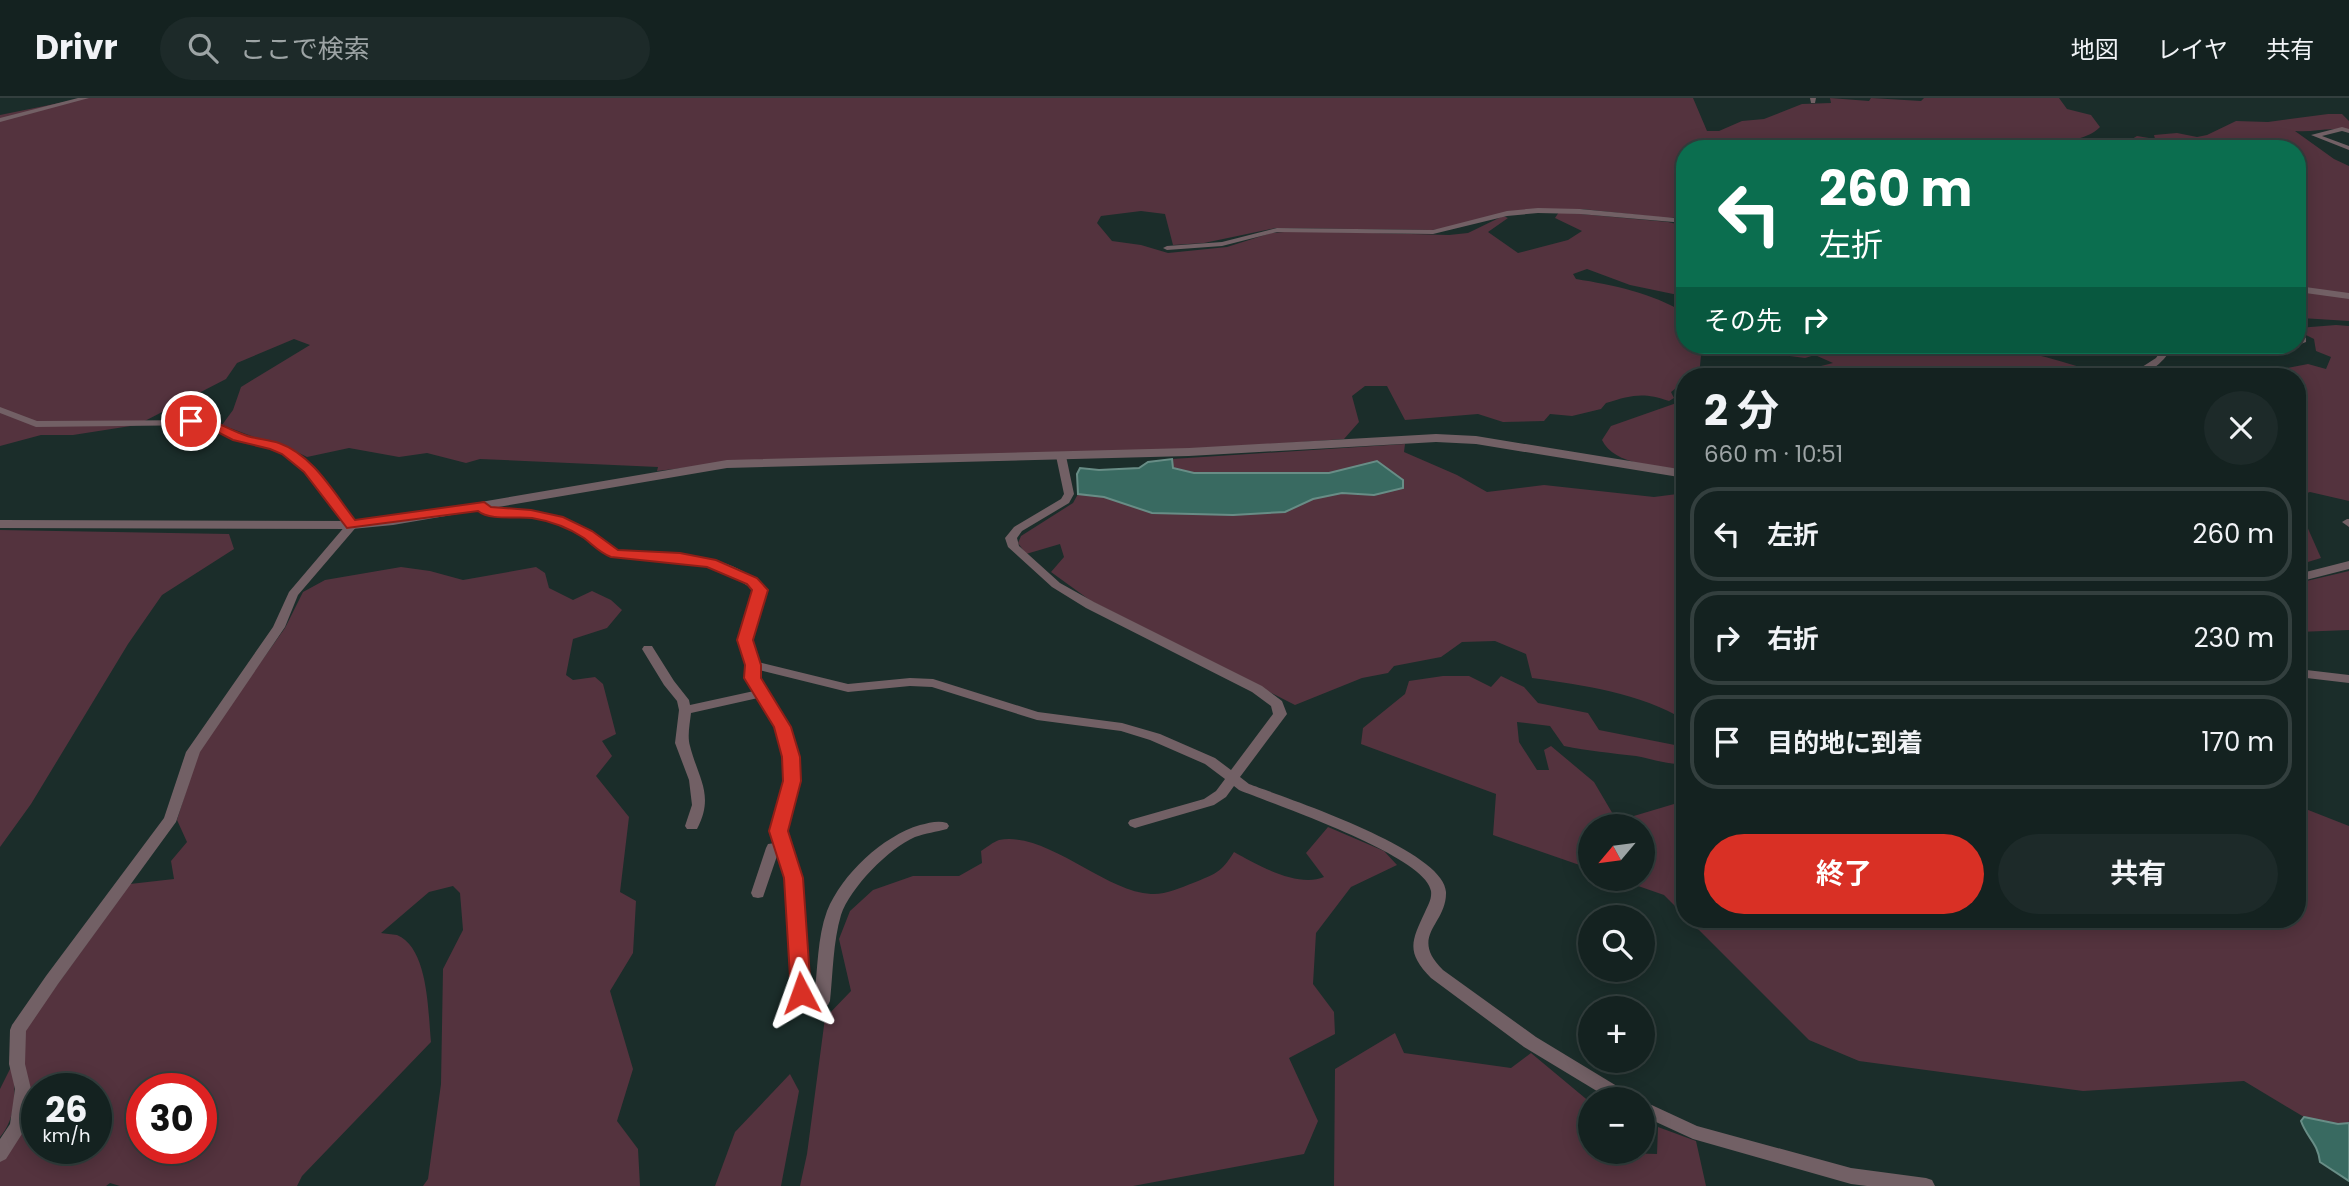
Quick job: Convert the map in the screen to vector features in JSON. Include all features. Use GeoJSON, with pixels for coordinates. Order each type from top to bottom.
{"type":"FeatureCollection","features":[{"type":"Feature","properties":{"kind":"street"},"geometry":{"type":"LineString","coordinates":[[0,120],[86,98]]}},
{"type":"Feature","properties":{"kind":"street"},"geometry":{"type":"LineString","coordinates":[[2349,131],[2342,129],[2314,135],[2349,148]]}},
{"type":"Feature","properties":{"kind":"street"},"geometry":{"type":"LineString","coordinates":[[1167,248],[1222,244],[1277,230],[1433,232],[1455,229],[1518,212],[1583,211],[1676,220]]}},
{"type":"Feature","properties":{"kind":"street"},"geometry":{"type":"LineString","coordinates":[[2306,290],[2349,296]]}},
{"type":"Feature","properties":{"kind":"street"},"geometry":{"type":"LineString","coordinates":[[2146,368],[2160,360],[2163,354]]}},
{"type":"Feature","properties":{"kind":"street"},"geometry":{"type":"LineString","coordinates":[[0,410],[36,424],[209,422],[237,438],[275,446],[286,452],[309,469],[352,525]]}},
{"type":"Feature","properties":{"kind":"street"},"geometry":{"type":"LineString","coordinates":[[0,524],[352,525],[484,506],[727,464],[1189,452],[1436,438],[1476,440],[1676,473]]}},
{"type":"Feature","properties":{"kind":"street"},"geometry":{"type":"LineString","coordinates":[[1061,456],[1069,494],[1065,501],[1018,529],[1011,538],[1014,547],[1056,585],[1090,606],[1257,689],[1277,704],[1280,714],[1222,794],[1209,802],[1135,822]]}},
{"type":"Feature","properties":{"kind":"street"},"geometry":{"type":"LineString","coordinates":[[484,506],[485,511],[531,514],[558,520],[587,534],[607,551],[616,554],[711,563],[752,581],[760,590],[745,640],[753,665],[753,678],[782,727],[791,757],[792,781],[778,831],[794,878],[801,993],[805,1007],[822,1001],[834,914],[849,888],[872,859],[894,840],[919,829],[942,826]]}},
{"type":"Feature","properties":{"kind":"street"},"geometry":{"type":"LineString","coordinates":[[0,1154],[18,1126],[23,1089],[17,1063],[18,1030],[171,818],[192,752],[279,627],[293,594],[352,525]]}},
{"type":"Feature","properties":{"kind":"street"},"geometry":{"type":"LineString","coordinates":[[2306,576],[2349,565]]}},
{"type":"Feature","properties":{"kind":"street"},"geometry":{"type":"LineString","coordinates":[[648,649],[664,673],[670,688],[683,700],[685,710],[682,743],[696,780],[699,804],[692,826]]}},
{"type":"Feature","properties":{"kind":"street"},"geometry":{"type":"LineString","coordinates":[[753,665],[848,688],[910,682],[933,683],[1037,716],[1122,727],[1155,737],[1210,761],[1244,787],[1369,836],[1412,860],[1430,874],[1439,889],[1438,901],[1421,936],[1421,951],[1426,963],[1437,974],[1530,1042],[1603,1087]]}},
{"type":"Feature","properties":{"kind":"street"},"geometry":{"type":"LineString","coordinates":[[2306,674],[2349,679]]}},
{"type":"Feature","properties":{"kind":"street"},"geometry":{"type":"LineString","coordinates":[[685,710],[761,693]]}},
{"type":"Feature","properties":{"kind":"street"},"geometry":{"type":"LineString","coordinates":[[758,893],[773,848],[782,847]]}},
{"type":"Feature","properties":{"kind":"street"},"geometry":{"type":"LineString","coordinates":[[1655,1114],[1693,1132],[1851,1176],[1926,1186]]}},
{"type":"Feature","properties":{"kind":"shaded area"},"geometry":{"type":"Polygon","coordinates":[[[84,98],[1693,98],[1707,131],[1719,131],[1742,121],[1764,119],[1802,104],[1831,103],[1830,98],[1921,101],[1924,98],[2059,98],[2067,109],[2091,115],[2100,127],[2089,135],[2074,140],[1676,140],[1676,218],[1582,209],[1516,211],[1452,228],[1432,230],[1276,228],[1204,243],[1173,245],[1165,214],[1141,211],[1101,216],[1097,223],[1112,241],[1141,245],[1168,253],[1227,247],[1271,233],[1297,231],[1449,235],[1468,233],[1503,216],[1508,218],[1488,232],[1518,253],[1568,240],[1582,231],[1555,218],[1559,212],[1676,224],[1676,295],[1630,285],[1587,269],[1573,274],[1576,279],[1646,295],[1676,308],[1676,354],[1701,354],[1700,368],[1676,368],[1676,388],[1671,392],[1674,398],[1669,401],[1652,396],[1631,396],[1606,403],[1601,409],[1572,416],[1550,414],[1544,421],[1503,422],[1478,414],[1405,420],[1387,386],[1365,386],[1352,396],[1359,422],[1344,439],[1189,450],[735,462],[657,471],[658,467],[480,459],[466,463],[427,453],[399,457],[349,448],[307,457],[281,444],[222,425],[233,410],[241,387],[310,345],[294,339],[237,363],[226,379],[137,425],[73,435],[41,435],[0,446],[0,115],[84,98]]]}},
{"type":"Feature","properties":{"kind":"shaded area"},"geometry":{"type":"Polygon","coordinates":[[[2328,114],[2342,114],[2349,121],[2349,131],[2295,131],[2334,159],[2349,166],[2349,321],[2306,318],[2306,140],[2132,139],[2137,136],[2155,139],[2154,135],[2177,133],[2197,137],[2236,121],[2268,122],[2328,114]]]}},
{"type":"Feature","properties":{"kind":"shaded area"},"geometry":{"type":"Polygon","coordinates":[[[2349,326],[2349,501],[2306,493],[2306,368],[2287,368],[2308,364],[2326,369],[2331,357],[2316,351],[2314,339],[2306,335],[2306,327],[2349,326]]]}},
{"type":"Feature","properties":{"kind":"shaded area"},"geometry":{"type":"Polygon","coordinates":[[[1775,354],[2031,354],[2082,368],[1813,368],[1833,363],[1815,355],[1805,358],[1775,354]]]}},
{"type":"Feature","properties":{"kind":"shaded area"},"geometry":{"type":"Polygon","coordinates":[[[1676,403],[1676,469],[1651,466],[1617,455],[1608,449],[1602,440],[1611,426],[1676,403]]]}},
{"type":"Feature","properties":{"kind":"shaded area"},"geometry":{"type":"Polygon","coordinates":[[[1405,444],[1404,452],[1457,475],[1487,492],[1544,485],[1654,497],[1676,494],[1676,715],[1630,697],[1591,687],[1532,678],[1526,654],[1495,641],[1462,642],[1441,657],[1394,666],[1388,673],[1362,678],[1295,705],[1091,601],[1051,572],[1064,557],[1060,544],[1026,554],[1018,543],[1021,536],[1073,503],[1078,494],[1104,497],[1153,513],[1233,515],[1285,512],[1313,499],[1342,493],[1374,495],[1403,488],[1377,461],[1329,473],[1194,473],[1173,468],[1172,459],[1405,444]]]}},
{"type":"Feature","properties":{"kind":"shaded area"},"geometry":{"type":"Polygon","coordinates":[[[1172,459],[1173,468],[1194,473],[1329,473],[1377,461],[1403,480],[1403,488],[1374,495],[1342,493],[1313,499],[1285,512],[1233,515],[1152,513],[1104,497],[1078,494],[1077,474],[1080,468],[1139,468],[1148,462],[1172,459]]]}},
{"type":"Feature","properties":{"kind":"shaded area"},"geometry":{"type":"Polygon","coordinates":[[[2306,524],[2321,558],[2306,563],[2306,524]]]}},
{"type":"Feature","properties":{"kind":"shaded area"},"geometry":{"type":"Polygon","coordinates":[[[0,530],[229,534],[234,549],[162,595],[128,644],[31,804],[0,847],[0,530]]]}},
{"type":"Feature","properties":{"kind":"shaded area"},"geometry":{"type":"Polygon","coordinates":[[[401,567],[463,580],[536,567],[545,573],[549,588],[573,600],[592,591],[611,600],[622,610],[607,628],[573,639],[566,675],[573,680],[595,677],[603,684],[616,734],[602,741],[612,756],[596,776],[629,817],[620,892],[636,901],[633,953],[610,991],[633,1069],[617,1121],[638,1149],[640,1186],[423,1186],[428,1179],[441,1084],[443,969],[463,930],[460,893],[453,886],[429,892],[381,933],[397,935],[408,942],[415,953],[425,983],[431,1042],[302,1176],[297,1186],[120,1186],[110,1183],[106,1186],[0,1186],[0,1161],[13,1144],[23,1032],[130,884],[174,879],[171,861],[187,842],[177,820],[199,749],[285,628],[303,592],[325,580],[401,567]]]}},
{"type":"Feature","properties":{"kind":"shaded area"},"geometry":{"type":"Polygon","coordinates":[[[2349,571],[2349,630],[2306,632],[2306,581],[2349,571]]]}},
{"type":"Feature","properties":{"kind":"shaded area"},"geometry":{"type":"Polygon","coordinates":[[[1443,676],[1469,676],[1491,687],[1501,676],[1524,687],[1538,703],[1588,713],[1599,730],[1676,745],[1676,764],[1564,746],[1550,726],[1517,722],[1519,742],[1537,770],[1549,770],[1544,750],[1551,746],[1594,782],[1613,814],[1578,814],[1578,864],[1493,835],[1496,794],[1361,744],[1363,728],[1405,694],[1409,681],[1443,676]]]}},
{"type":"Feature","properties":{"kind":"shaded area"},"geometry":{"type":"Polygon","coordinates":[[[1676,801],[1676,907],[1664,895],[1652,891],[1656,891],[1656,814],[1640,814],[1674,804],[1676,801]]]}},
{"type":"Feature","properties":{"kind":"shaded area"},"geometry":{"type":"Polygon","coordinates":[[[2306,809],[2349,826],[2349,1123],[2338,1124],[2304,1117],[2244,1081],[2083,1091],[1859,1061],[1809,1040],[1697,928],[2306,928],[2306,809]]]}},
{"type":"Feature","properties":{"kind":"shaded area"},"geometry":{"type":"Polygon","coordinates":[[[1328,827],[1384,851],[1397,865],[1351,887],[1316,933],[1313,984],[1334,1012],[1335,1034],[1289,1058],[1318,1121],[1304,1154],[1133,1186],[800,1186],[807,1154],[825,1018],[851,991],[839,939],[850,911],[873,890],[913,876],[959,876],[982,863],[981,851],[999,840],[1036,844],[1114,883],[1151,894],[1172,891],[1212,875],[1221,869],[1234,852],[1278,874],[1314,880],[1324,877],[1306,853],[1328,827]]]}},
{"type":"Feature","properties":{"kind":"shaded area"},"geometry":{"type":"Polygon","coordinates":[[[1395,1033],[1404,1053],[1511,1068],[1531,1053],[1578,1092],[1578,1164],[1655,1164],[1658,1127],[1696,1141],[1706,1186],[1334,1186],[1335,1069],[1395,1033]]]}},
{"type":"Feature","properties":{"kind":"shaded area"},"geometry":{"type":"Polygon","coordinates":[[[12,1065],[14,1102],[10,1121],[0,1137],[0,1089],[12,1065]]]}},
{"type":"Feature","properties":{"kind":"shaded area"},"geometry":{"type":"Polygon","coordinates":[[[790,1074],[799,1091],[781,1186],[715,1186],[735,1132],[790,1074]]]}},
{"type":"Feature","properties":{"kind":"shaded area"},"geometry":{"type":"Polygon","coordinates":[[[2304,1117],[2338,1124],[2349,1123],[2349,1181],[2320,1162],[2317,1150],[2301,1121],[2304,1117]]]}},
{"type":"Feature","properties":{"kind":"route"},"geometry":{"type":"LineString","coordinates":[[191,421],[209,422],[237,438],[275,446],[286,452],[309,469],[352,525],[484,506],[485,511],[531,514],[558,520],[587,534],[607,551],[616,554],[711,563],[752,581],[760,590],[745,640],[753,665],[753,678],[782,727],[791,757],[792,781],[778,831],[794,878],[801,993]]}}]}
